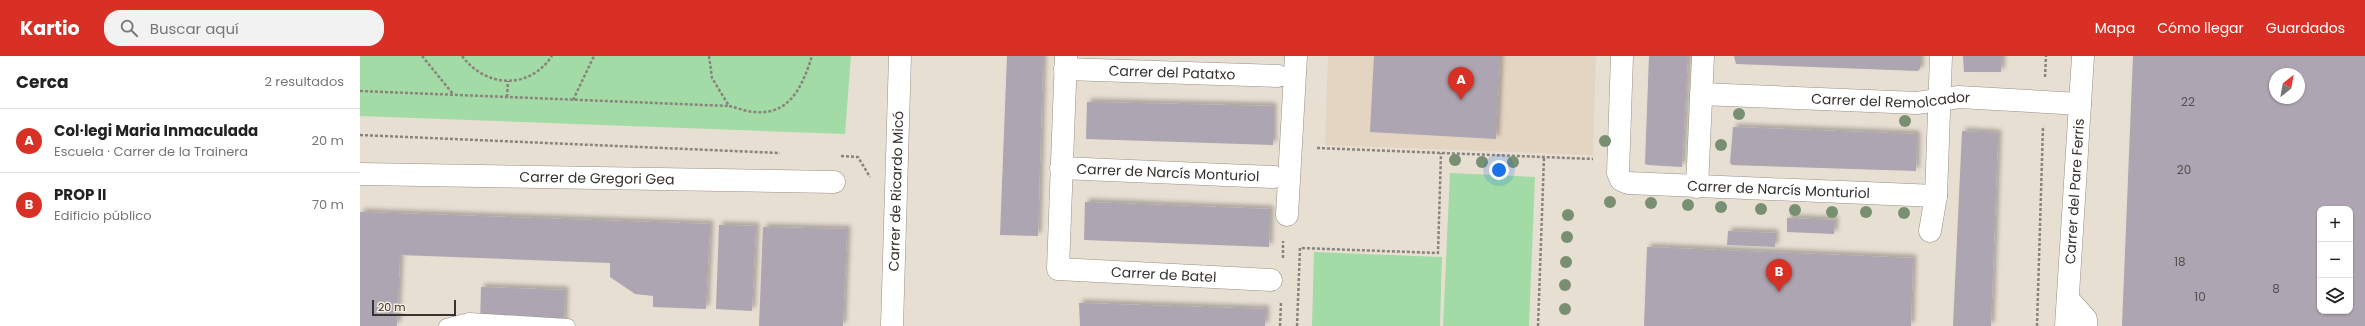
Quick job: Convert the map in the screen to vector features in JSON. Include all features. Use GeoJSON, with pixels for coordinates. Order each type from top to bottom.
{"type":"FeatureCollection","features":[{"type":"Feature","properties":{"kind":"street","name":"Carrer de Ricardo Micó"},"geometry":{"type":"LineString","coordinates":[[892,326],[900,56]]}},
{"type":"Feature","properties":{"kind":"street"},"geometry":{"type":"LineString","coordinates":[[1287,214],[1296,56]]}},
{"type":"Feature","properties":{"kind":"street","name":"Carrer de Narcís Monturiol"},"geometry":{"type":"LineString","coordinates":[[1622,56],[1618,174],[1621,180],[1628,183],[1697,187],[1936,196]]}},
{"type":"Feature","properties":{"kind":"street"},"geometry":{"type":"LineString","coordinates":[[1697,187],[1703,56]]}},
{"type":"Feature","properties":{"kind":"street"},"geometry":{"type":"LineString","coordinates":[[1930,231],[1936,196],[1941,56]]}},
{"type":"Feature","properties":{"kind":"street","name":"Carrer del Pare Ferris"},"geometry":{"type":"LineString","coordinates":[[2066,326],[2083,56]]}},
{"type":"Feature","properties":{"kind":"street"},"geometry":{"type":"LineString","coordinates":[[1062,168],[1066,63]]}},
{"type":"Feature","properties":{"kind":"street","name":"Carrer del Patatxo"},"geometry":{"type":"LineString","coordinates":[[1066,63],[1278,76]]}},
{"type":"Feature","properties":{"kind":"street","name":"Carrer del Remolcador"},"geometry":{"type":"LineString","coordinates":[[1701,94],[1917,103],[1959,97],[2080,104]]}},
{"type":"Feature","properties":{"kind":"street","name":"Carrer de Narcís Monturiol"},"geometry":{"type":"LineString","coordinates":[[1062,168],[1274,177]]}},
{"type":"Feature","properties":{"kind":"street","name":"Carrer de Batel"},"geometry":{"type":"LineString","coordinates":[[1062,168],[1058,269],[1271,280]]}},
{"type":"Feature","properties":{"kind":"street","name":"Carrer de Gregori Gea"},"geometry":{"type":"LineString","coordinates":[[360,174],[834,182]]}},
{"type":"Feature","properties":{"kind":"street"},"geometry":{"type":"LineString","coordinates":[[2068,300],[2086,319],[2086,326]]}},
{"type":"Feature","properties":{"kind":"lane"},"geometry":{"type":"LineString","coordinates":[[446,326],[469,320],[568,326]]}},
{"type":"Feature","properties":{"kind":"path"},"geometry":{"type":"LineString","coordinates":[[422,56],[453,94]]}},
{"type":"Feature","properties":{"kind":"path"},"geometry":{"type":"LineString","coordinates":[[462,56],[477,71],[495,80],[517,82],[532,76],[545,67],[552,56]]}},
{"type":"Feature","properties":{"kind":"path"},"geometry":{"type":"LineString","coordinates":[[573,100],[594,56]]}},
{"type":"Feature","properties":{"kind":"path"},"geometry":{"type":"LineString","coordinates":[[709,56],[712,78],[729,106]]}},
{"type":"Feature","properties":{"kind":"path"},"geometry":{"type":"LineString","coordinates":[[360,91],[729,106],[757,112],[782,109],[800,89],[812,56]]}},
{"type":"Feature","properties":{"kind":"path"},"geometry":{"type":"LineString","coordinates":[[2037,326],[2046,56]]}},
{"type":"Feature","properties":{"kind":"path"},"geometry":{"type":"LineString","coordinates":[[507,97],[508,81]]}},
{"type":"Feature","properties":{"kind":"path"},"geometry":{"type":"LineString","coordinates":[[360,135],[787,154]]}},
{"type":"Feature","properties":{"kind":"path"},"geometry":{"type":"LineString","coordinates":[[1318,148],[1598,159]]}},
{"type":"Feature","properties":{"kind":"path"},"geometry":{"type":"LineString","coordinates":[[1297,326],[1300,248],[1438,253],[1441,153]]}},
{"type":"Feature","properties":{"kind":"path"},"geometry":{"type":"LineString","coordinates":[[834,156],[858,157],[872,180]]}},
{"type":"Feature","properties":{"kind":"path"},"geometry":{"type":"LineString","coordinates":[[1538,326],[1544,157]]}},
{"type":"Feature","properties":{"kind":"shaded area"},"geometry":{"type":"Polygon","coordinates":[[[1328,56],[1596,56],[1593,155],[1325,145],[1328,56]]]}},
{"type":"Feature","properties":{"kind":"green space"},"geometry":{"type":"Polygon","coordinates":[[[360,56],[851,56],[845,134],[360,116],[360,56]]]}},
{"type":"Feature","properties":{"kind":"green space"},"geometry":{"type":"Polygon","coordinates":[[[1450,173],[1535,177],[1529,326],[1443,326],[1450,173]]]}},
{"type":"Feature","properties":{"kind":"green space"},"geometry":{"type":"Polygon","coordinates":[[[1314,252],[1442,257],[1440,326],[1312,326],[1314,252]]]}},
{"type":"Feature","properties":{"kind":"building"},"geometry":{"type":"Polygon","coordinates":[[[1007,56],[1043,56],[1038,236],[1000,235],[1007,56]]]}},
{"type":"Feature","properties":{"kind":"building"},"geometry":{"type":"Polygon","coordinates":[[[1374,56],[1500,56],[1496,139],[1370,132],[1374,56]]]}},
{"type":"Feature","properties":{"kind":"building"},"geometry":{"type":"Polygon","coordinates":[[[1649,56],[1688,56],[1682,167],[1645,164],[1649,56]]]}},
{"type":"Feature","properties":{"kind":"building"},"geometry":{"type":"Polygon","coordinates":[[[1734,56],[1920,56],[1920,69],[1918,71],[1736,64],[1734,56]]]}},
{"type":"Feature","properties":{"kind":"building"},"geometry":{"type":"Polygon","coordinates":[[[1963,56],[2002,56],[2001,72],[1964,72],[1963,56]]]}},
{"type":"Feature","properties":{"kind":"building"},"geometry":{"type":"Polygon","coordinates":[[[2133,56],[2365,56],[2365,326],[2122,326],[2133,56]]]}},
{"type":"Feature","properties":{"kind":"building"},"geometry":{"type":"Polygon","coordinates":[[[1087,102],[1273,106],[1273,145],[1086,139],[1087,102]]]}},
{"type":"Feature","properties":{"kind":"building"},"geometry":{"type":"Polygon","coordinates":[[[1733,127],[1915,134],[1917,136],[1916,171],[1732,165],[1730,163],[1733,127]]]}},
{"type":"Feature","properties":{"kind":"building"},"geometry":{"type":"Polygon","coordinates":[[[1962,131],[1997,133],[1998,135],[1991,326],[1953,326],[1962,131]]]}},
{"type":"Feature","properties":{"kind":"building"},"geometry":{"type":"Polygon","coordinates":[[[1085,202],[1270,209],[1269,247],[1084,240],[1085,202]]]}},
{"type":"Feature","properties":{"kind":"building"},"geometry":{"type":"Polygon","coordinates":[[[360,212],[710,224],[706,309],[653,307],[653,296],[635,294],[610,277],[610,263],[400,255],[397,326],[360,326],[360,212]]]}},
{"type":"Feature","properties":{"kind":"building"},"geometry":{"type":"Polygon","coordinates":[[[1787,218],[1835,220],[1834,234],[1787,232],[1787,218]]]}},
{"type":"Feature","properties":{"kind":"building"},"geometry":{"type":"Polygon","coordinates":[[[719,225],[756,226],[752,311],[716,309],[719,225]]]}},
{"type":"Feature","properties":{"kind":"building"},"geometry":{"type":"Polygon","coordinates":[[[763,227],[847,229],[843,326],[759,326],[763,227]]]}},
{"type":"Feature","properties":{"kind":"building"},"geometry":{"type":"Polygon","coordinates":[[[1728,231],[1775,233],[1775,247],[1727,245],[1728,231]]]}},
{"type":"Feature","properties":{"kind":"building"},"geometry":{"type":"Polygon","coordinates":[[[1647,247],[1913,258],[1911,326],[1644,326],[1647,247]]]}},
{"type":"Feature","properties":{"kind":"building"},"geometry":{"type":"Polygon","coordinates":[[[481,287],[565,290],[564,326],[480,325],[481,287]]]}},
{"type":"Feature","properties":{"kind":"building"},"geometry":{"type":"Polygon","coordinates":[[[1079,303],[1266,309],[1265,326],[1080,326],[1079,303]]]}},
{"type":"Feature","properties":{"kind":"place","name":"Col·legi Maria Inmaculada"},"geometry":{"type":"Point","coordinates":[1461,100]}},
{"type":"Feature","properties":{"kind":"place","name":"PROP II"},"geometry":{"type":"Point","coordinates":[1779,292]}}]}
